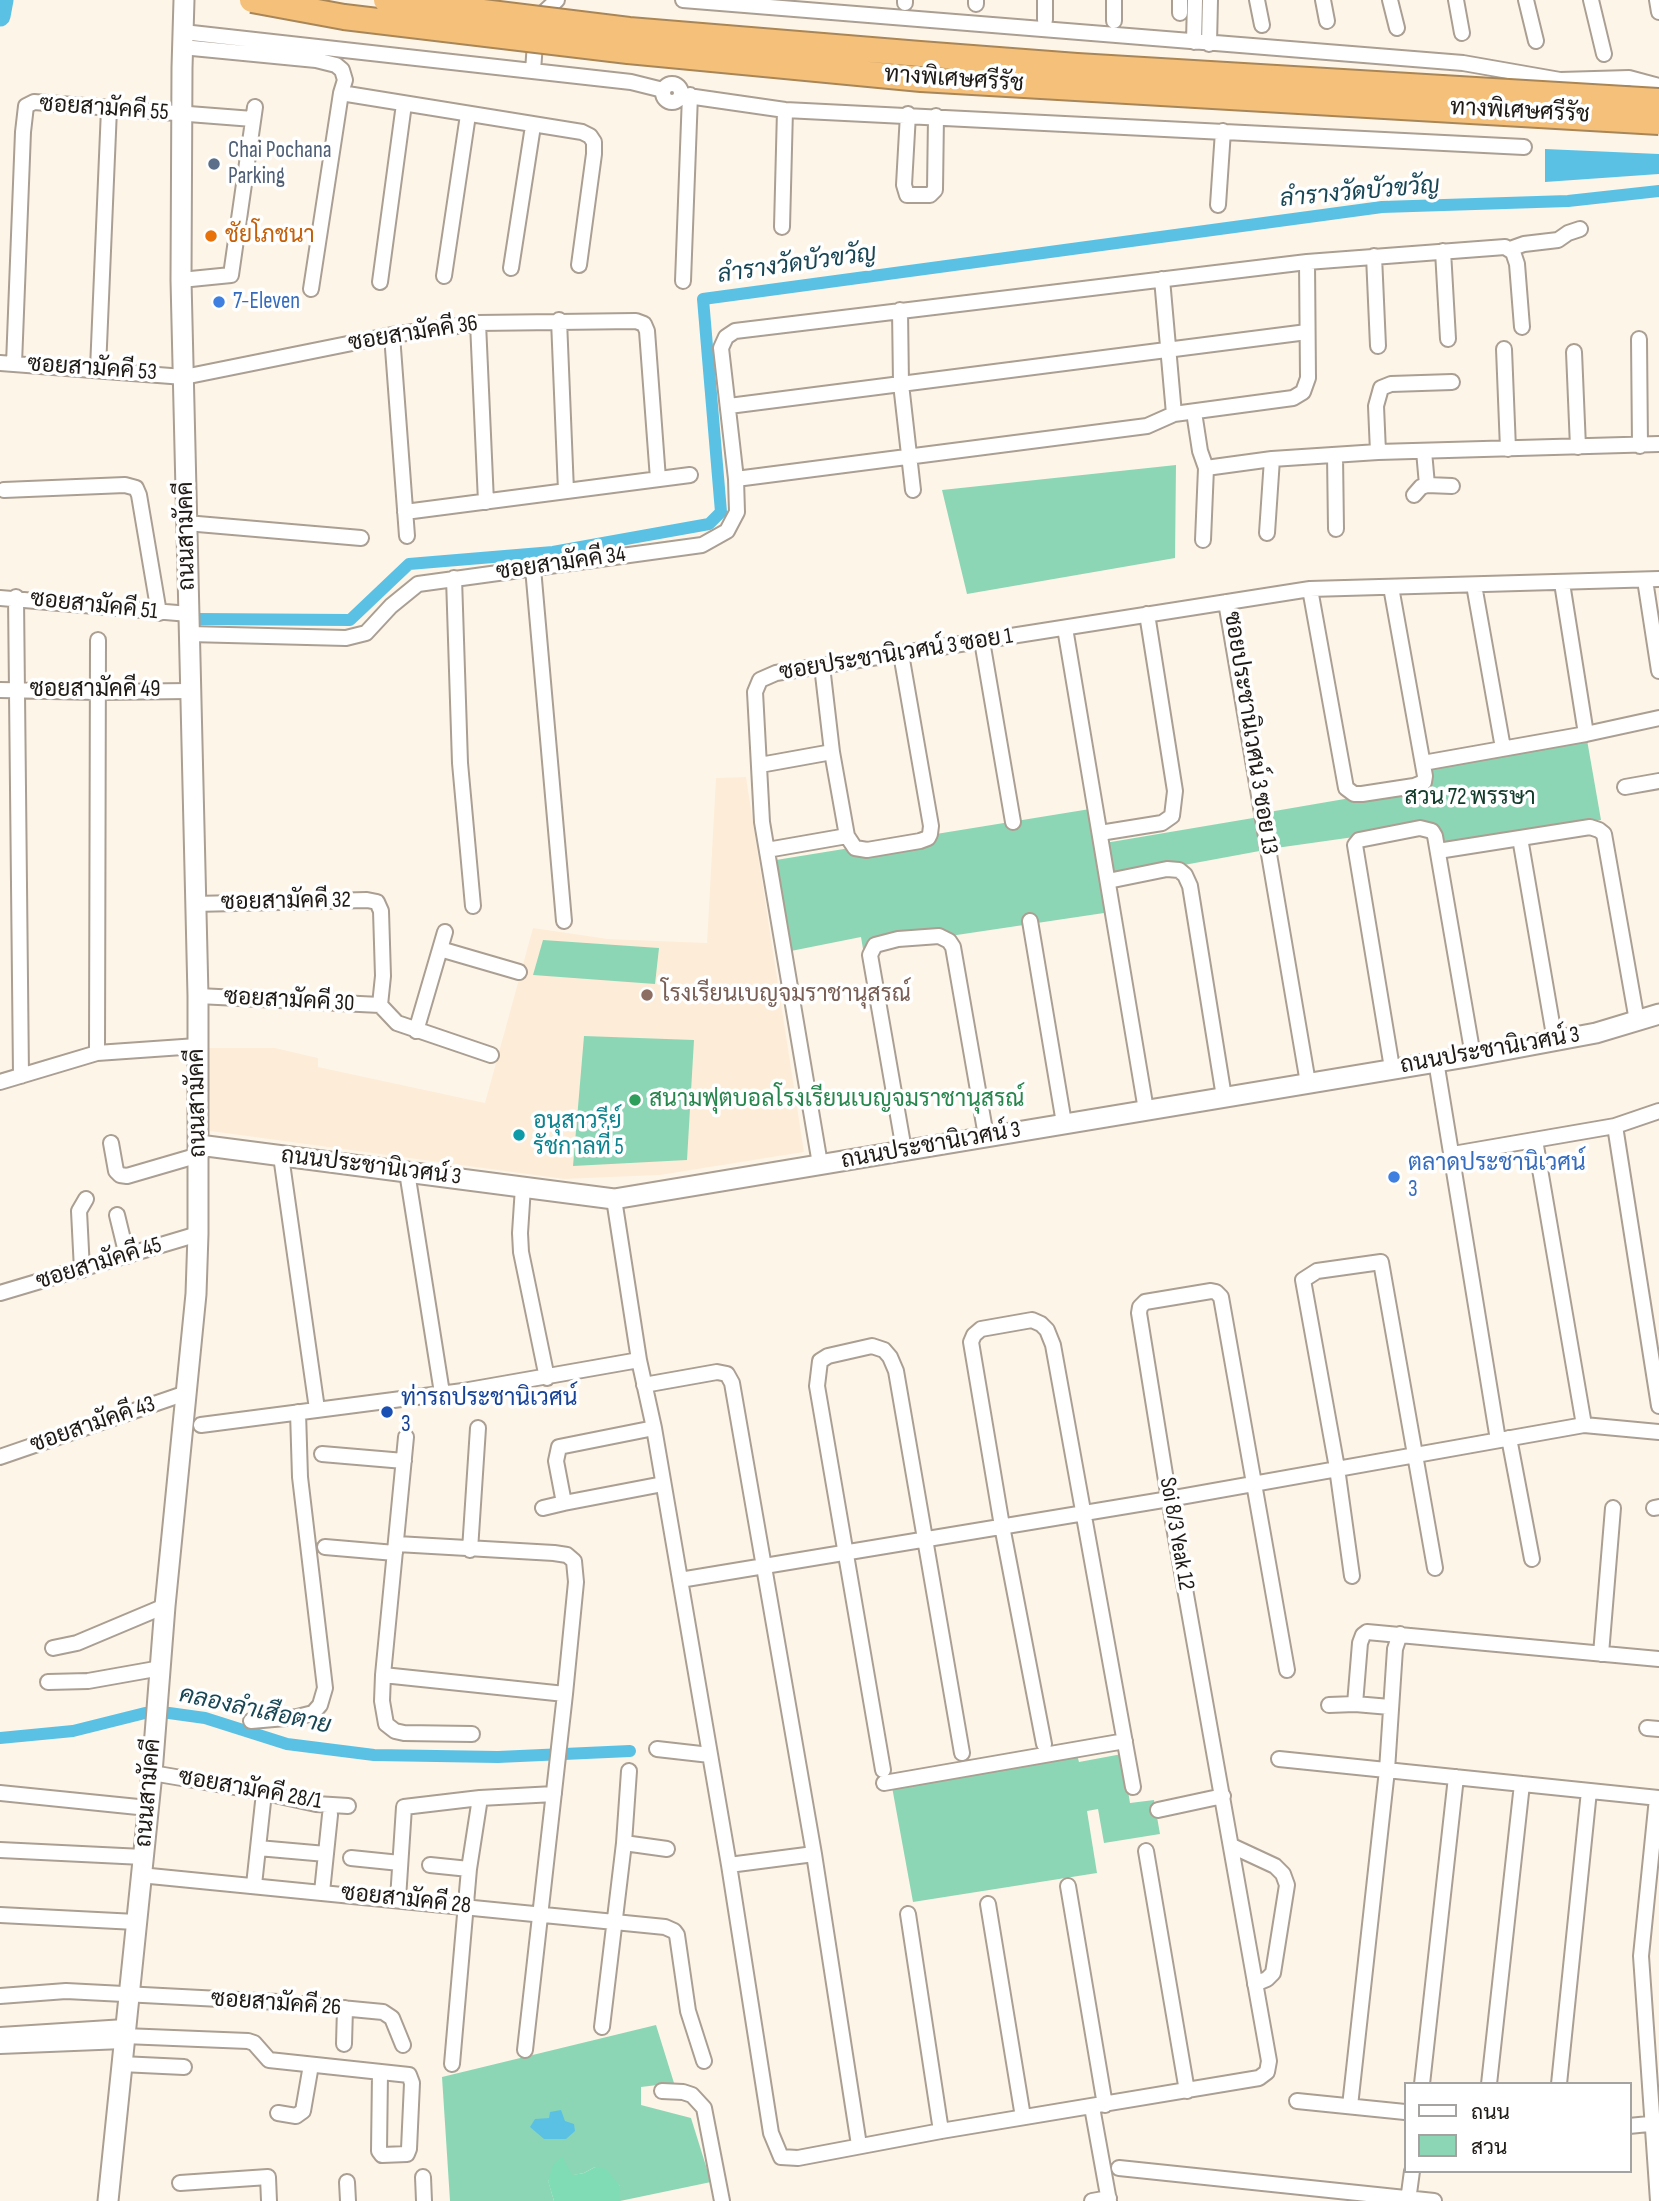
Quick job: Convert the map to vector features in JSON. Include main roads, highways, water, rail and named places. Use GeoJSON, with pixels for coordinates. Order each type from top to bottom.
{"type":"FeatureCollection","features":[{"type":"Feature","properties":{"kind":"highway","name":"ทางพิเศษศรีรัช"},"geometry":{"type":"LineString","coordinates":[[252,0],[344,17],[615,50],[921,79],[1659,122]]}},
{"type":"Feature","properties":{"kind":"highway","name":"ทางพิเศษศรีรัช"},"geometry":{"type":"LineString","coordinates":[[386,0],[629,30],[906,53],[1659,101]]}},
{"type":"Feature","properties":{"kind":"main road","name":"ถนนสามัคคี"},"geometry":{"type":"LineString","coordinates":[[108,2201],[152,1773],[165,1606],[196,1294],[198,996],[181,280],[184,0]]}},
{"type":"Feature","properties":{"kind":"main road","name":"ถนนประชานิเวศน์ 3"},"geometry":{"type":"LineString","coordinates":[[199,1150],[281,1156],[614,1199],[1473,1056],[1555,1041],[1659,1014]]}},
{"type":"Feature","properties":{"kind":"water"},"geometry":{"type":"Polygon","coordinates":[[[1545,149],[1659,154],[1659,174],[1545,182],[1545,149]]]}},
{"type":"Feature","properties":{"kind":"water"},"geometry":{"type":"Polygon","coordinates":[[[561,2110],[565,2121],[574,2124],[575,2131],[566,2139],[544,2139],[530,2127],[535,2119],[549,2118],[550,2112],[561,2110]]]}},
{"type":"Feature","properties":{"kind":"waterway"},"geometry":{"type":"LineString","coordinates":[[0,16],[3,0]]}},
{"type":"Feature","properties":{"kind":"waterway","name":"ลำรางวัดบัวขวัญ"},"geometry":{"type":"LineString","coordinates":[[196,619],[350,620],[409,564],[553,552],[709,524],[721,512],[703,299],[1382,207],[1568,201],[1659,191]]}},
{"type":"Feature","properties":{"kind":"waterway","name":"คลองลำเสือตาย"},"geometry":{"type":"LineString","coordinates":[[0,1738],[73,1731],[145,1713],[169,1713],[205,1718],[287,1744],[374,1755],[498,1757],[630,1751]]}},
{"type":"Feature","properties":{"kind":"place","name":"Chai Pochana Parking"},"geometry":{"type":"Point","coordinates":[214,164]}},
{"type":"Feature","properties":{"kind":"place","name":"ชัยโภชนา"},"geometry":{"type":"Point","coordinates":[211,236]}},
{"type":"Feature","properties":{"kind":"place","name":"7-Eleven"},"geometry":{"type":"Point","coordinates":[219,302]}},
{"type":"Feature","properties":{"kind":"place","name":"โรงเรียนเบญจมราชานุสรณ์"},"geometry":{"type":"Point","coordinates":[647,995]}},
{"type":"Feature","properties":{"kind":"place","name":"สนามฟุตบอลโรงเรียนเบญจมราชานุสรณ์"},"geometry":{"type":"Point","coordinates":[635,1100]}},
{"type":"Feature","properties":{"kind":"place","name":"อนุสาวรีย์ รัชกาลที่ 5"},"geometry":{"type":"Point","coordinates":[519,1135]}},
{"type":"Feature","properties":{"kind":"place","name":"ตลาดประชานิเวศน์ 3"},"geometry":{"type":"Point","coordinates":[1394,1177]}},
{"type":"Feature","properties":{"kind":"place","name":"ท่ารถประชานิเวศน์ 3"},"geometry":{"type":"Point","coordinates":[387,1412]}},
{"type":"Feature","properties":{"kind":"park label","name":"สวน 72 พรรษา"},"geometry":{"type":"Point","coordinates":[1470,798]}}]}
